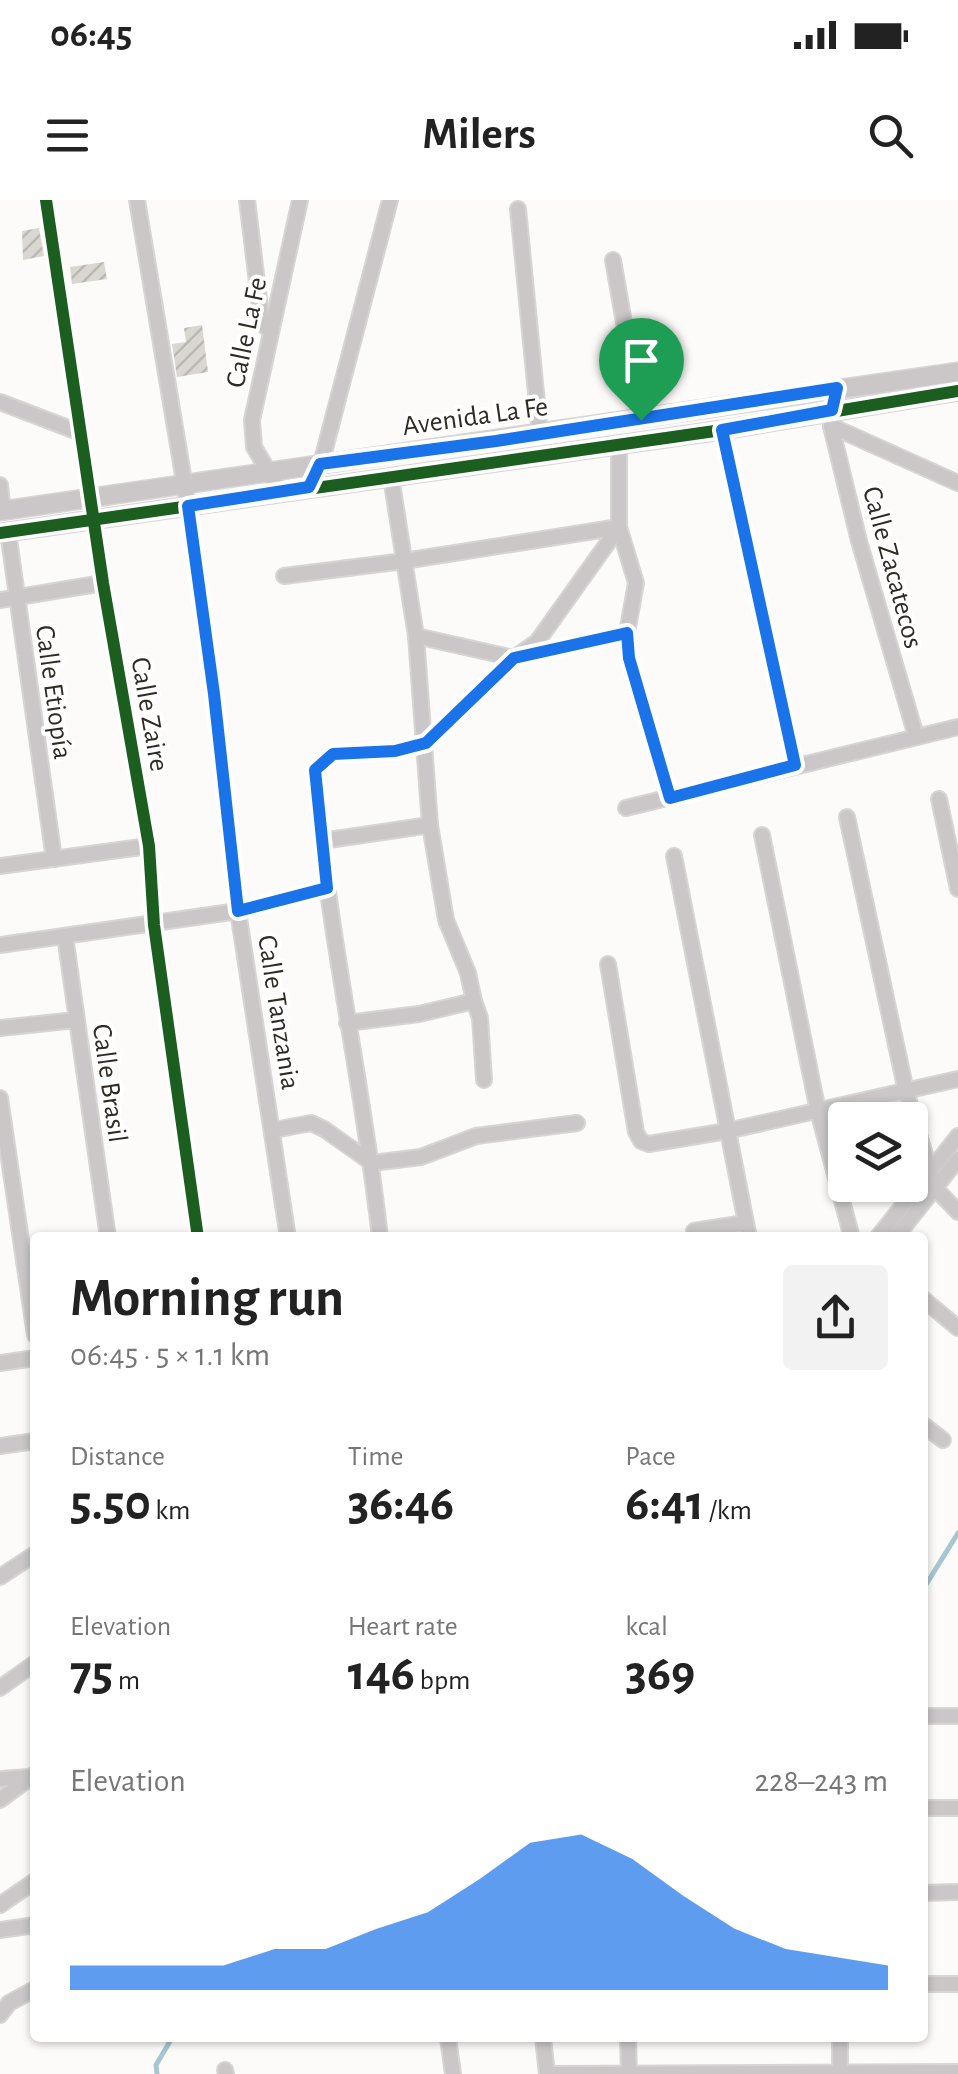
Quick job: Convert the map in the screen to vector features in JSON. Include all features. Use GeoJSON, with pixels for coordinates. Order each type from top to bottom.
{"type":"FeatureCollection","features":[{"type":"Feature","properties":{"kind":"street","name":"Calle Zaire"},"geometry":{"type":"LineString","coordinates":[[46,200],[102,582],[149,846],[154,925],[197,1232]]}},
{"type":"Feature","properties":{"kind":"street","name":"Calle Tanzania"},"geometry":{"type":"LineString","coordinates":[[137,200],[186,497],[214,694],[238,911],[287,1232]]}},
{"type":"Feature","properties":{"kind":"street"},"geometry":{"type":"LineString","coordinates":[[247,200],[262,324],[270,331]]}},
{"type":"Feature","properties":{"kind":"street","name":"Calle La Fe"},"geometry":{"type":"LineString","coordinates":[[280,491],[254,447],[252,420],[300,200]]}},
{"type":"Feature","properties":{"kind":"street"},"geometry":{"type":"LineString","coordinates":[[309,487],[320,464],[390,200]]}},
{"type":"Feature","properties":{"kind":"street"},"geometry":{"type":"LineString","coordinates":[[518,209],[540,434]]}},
{"type":"Feature","properties":{"kind":"street"},"geometry":{"type":"LineString","coordinates":[[613,260],[641,420]]}},
{"type":"Feature","properties":{"kind":"street","name":"Avenida La Fe"},"geometry":{"type":"LineString","coordinates":[[4,532],[94,520],[270,473],[320,464],[958,372]]}},
{"type":"Feature","properties":{"kind":"street"},"geometry":{"type":"LineString","coordinates":[[837,388],[831,418],[958,483]]}},
{"type":"Feature","properties":{"kind":"street","name":"Avenida La Fe"},"geometry":{"type":"LineString","coordinates":[[2,511],[92,498],[280,491],[831,418],[958,391]]}},
{"type":"Feature","properties":{"kind":"street"},"geometry":{"type":"LineString","coordinates":[[0,402],[81,433]]}},
{"type":"Feature","properties":{"kind":"street","name":"Calle Zacatecos"},"geometry":{"type":"LineString","coordinates":[[831,418],[858,542],[916,736]]}},
{"type":"Feature","properties":{"kind":"street"},"geometry":{"type":"LineString","coordinates":[[722,430],[795,765]]}},
{"type":"Feature","properties":{"kind":"street"},"geometry":{"type":"LineString","coordinates":[[618,444],[619,526],[636,583],[627,633],[629,658],[670,798]]}},
{"type":"Feature","properties":{"kind":"street"},"geometry":{"type":"LineString","coordinates":[[391,477],[416,636],[430,825],[446,920],[468,972],[480,1018],[484,1080]]}},
{"type":"Feature","properties":{"kind":"street"},"geometry":{"type":"LineString","coordinates":[[0,485],[2,511]]}},
{"type":"Feature","properties":{"kind":"street"},"geometry":{"type":"LineString","coordinates":[[284,576],[404,562],[619,526]]}},
{"type":"Feature","properties":{"kind":"street"},"geometry":{"type":"LineString","coordinates":[[379,1232],[372,1163],[327,888],[315,770],[333,754],[395,751],[426,743],[514,658],[537,642],[619,526]]}},
{"type":"Feature","properties":{"kind":"street","name":"Calle Etiopía"},"geometry":{"type":"LineString","coordinates":[[4,532],[8,598],[54,859]]}},
{"type":"Feature","properties":{"kind":"street"},"geometry":{"type":"LineString","coordinates":[[8,598],[102,582]]}},
{"type":"Feature","properties":{"kind":"street"},"geometry":{"type":"LineString","coordinates":[[416,636],[514,658],[627,633]]}},
{"type":"Feature","properties":{"kind":"street"},"geometry":{"type":"LineString","coordinates":[[626,808],[958,727]]}},
{"type":"Feature","properties":{"kind":"street"},"geometry":{"type":"LineString","coordinates":[[939,799],[952,834],[958,889]]}},
{"type":"Feature","properties":{"kind":"street"},"geometry":{"type":"LineString","coordinates":[[846,818],[906,1091],[935,1188],[958,1212]]}},
{"type":"Feature","properties":{"kind":"street"},"geometry":{"type":"LineString","coordinates":[[322,840],[430,825]]}},
{"type":"Feature","properties":{"kind":"street"},"geometry":{"type":"LineString","coordinates":[[762,835],[818,1111],[850,1232]]}},
{"type":"Feature","properties":{"kind":"street"},"geometry":{"type":"LineString","coordinates":[[0,866],[149,846]]}},
{"type":"Feature","properties":{"kind":"street"},"geometry":{"type":"LineString","coordinates":[[674,856],[747,1230],[694,1232]]}},
{"type":"Feature","properties":{"kind":"street"},"geometry":{"type":"LineString","coordinates":[[0,945],[238,911],[327,888]]}},
{"type":"Feature","properties":{"kind":"street","name":"Calle Brasil"},"geometry":{"type":"LineString","coordinates":[[65,936],[107,1232]]}},
{"type":"Feature","properties":{"kind":"street"},"geometry":{"type":"LineString","coordinates":[[608,964],[636,1132],[640,1141],[649,1144],[727,1131],[958,1078]]}},
{"type":"Feature","properties":{"kind":"street"},"geometry":{"type":"LineString","coordinates":[[347,1023],[420,1014],[474,1000]]}},
{"type":"Feature","properties":{"kind":"street"},"geometry":{"type":"LineString","coordinates":[[0,1028],[76,1020]]}},
{"type":"Feature","properties":{"kind":"street"},"geometry":{"type":"LineString","coordinates":[[0,1098],[30,1302]]}},
{"type":"Feature","properties":{"kind":"street"},"geometry":{"type":"LineString","coordinates":[[274,1130],[311,1124],[372,1163],[421,1157],[476,1136],[576,1124]]}},
{"type":"Feature","properties":{"kind":"street"},"geometry":{"type":"LineString","coordinates":[[882,1232],[958,1136]]}},
{"type":"Feature","properties":{"kind":"street"},"geometry":{"type":"LineString","coordinates":[[900,1232],[958,1159]]}},
{"type":"Feature","properties":{"kind":"street"},"geometry":{"type":"LineString","coordinates":[[928,1303],[958,1328]]}},
{"type":"Feature","properties":{"kind":"street"},"geometry":{"type":"LineString","coordinates":[[0,1363],[30,1359]]}},
{"type":"Feature","properties":{"kind":"street"},"geometry":{"type":"LineString","coordinates":[[928,1429],[943,1440]]}},
{"type":"Feature","properties":{"kind":"street"},"geometry":{"type":"LineString","coordinates":[[0,1446],[30,1442]]}},
{"type":"Feature","properties":{"kind":"street"},"geometry":{"type":"LineString","coordinates":[[0,1576],[30,1557]]}},
{"type":"Feature","properties":{"kind":"street"},"geometry":{"type":"LineString","coordinates":[[0,1688],[30,1667]]}},
{"type":"Feature","properties":{"kind":"street"},"geometry":{"type":"LineString","coordinates":[[928,1716],[958,1716]]}},
{"type":"Feature","properties":{"kind":"street"},"geometry":{"type":"LineString","coordinates":[[0,1779],[30,1776]]}},
{"type":"Feature","properties":{"kind":"street"},"geometry":{"type":"LineString","coordinates":[[0,1800],[30,1779]]}},
{"type":"Feature","properties":{"kind":"street"},"geometry":{"type":"LineString","coordinates":[[928,1808],[958,1808]]}},
{"type":"Feature","properties":{"kind":"street"},"geometry":{"type":"LineString","coordinates":[[0,1904],[30,1884]]}},
{"type":"Feature","properties":{"kind":"street"},"geometry":{"type":"LineString","coordinates":[[928,1893],[958,1892]]}},
{"type":"Feature","properties":{"kind":"street"},"geometry":{"type":"LineString","coordinates":[[0,1930],[30,1926]]}},
{"type":"Feature","properties":{"kind":"street"},"geometry":{"type":"LineString","coordinates":[[928,1984],[958,1984]]}},
{"type":"Feature","properties":{"kind":"street"},"geometry":{"type":"LineString","coordinates":[[0,2015],[9,2004],[30,1992]]}},
{"type":"Feature","properties":{"kind":"street"},"geometry":{"type":"LineString","coordinates":[[449,2042],[453,2074]]}},
{"type":"Feature","properties":{"kind":"street"},"geometry":{"type":"LineString","coordinates":[[543,2042],[546,2074],[958,2072]]}},
{"type":"Feature","properties":{"kind":"street"},"geometry":{"type":"LineString","coordinates":[[628,2042],[629,2074]]}},
{"type":"Feature","properties":{"kind":"street"},"geometry":{"type":"LineString","coordinates":[[840,2042],[840,2073]]}},
{"type":"Feature","properties":{"kind":"building"},"geometry":{"type":"Polygon","coordinates":[[[39,228],[44,256],[23,260],[22,231],[39,228]]]}},
{"type":"Feature","properties":{"kind":"building"},"geometry":{"type":"Polygon","coordinates":[[[104,262],[107,279],[72,284],[70,267],[104,262]]]}},
{"type":"Feature","properties":{"kind":"building"},"geometry":{"type":"Polygon","coordinates":[[[202,325],[208,372],[177,377],[172,344],[186,342],[184,328],[202,325]]]}},
{"type":"Feature","properties":{"kind":"waterway"},"geometry":{"type":"LineString","coordinates":[[928,1581],[958,1533]]}},
{"type":"Feature","properties":{"kind":"waterway"},"geometry":{"type":"LineString","coordinates":[[157,2074],[156,2065],[170,2042]]}},
{"type":"Feature","properties":{"kind":"cycle path"},"geometry":{"type":"LineString","coordinates":[[46,200],[103,583],[149,846],[154,925],[197,1232]]}},
{"type":"Feature","properties":{"kind":"cycle path"},"geometry":{"type":"LineString","coordinates":[[0,533],[722,430],[958,391]]}},
{"type":"Feature","properties":{"kind":"route"},"geometry":{"type":"LineString","coordinates":[[837,388],[832,410],[722,430],[795,765],[670,798],[629,658],[627,633],[514,658],[426,743],[395,751],[333,754],[324,761],[315,770],[327,888],[238,911],[188,506],[309,487],[320,464],[641,420],[837,388]]}}]}
